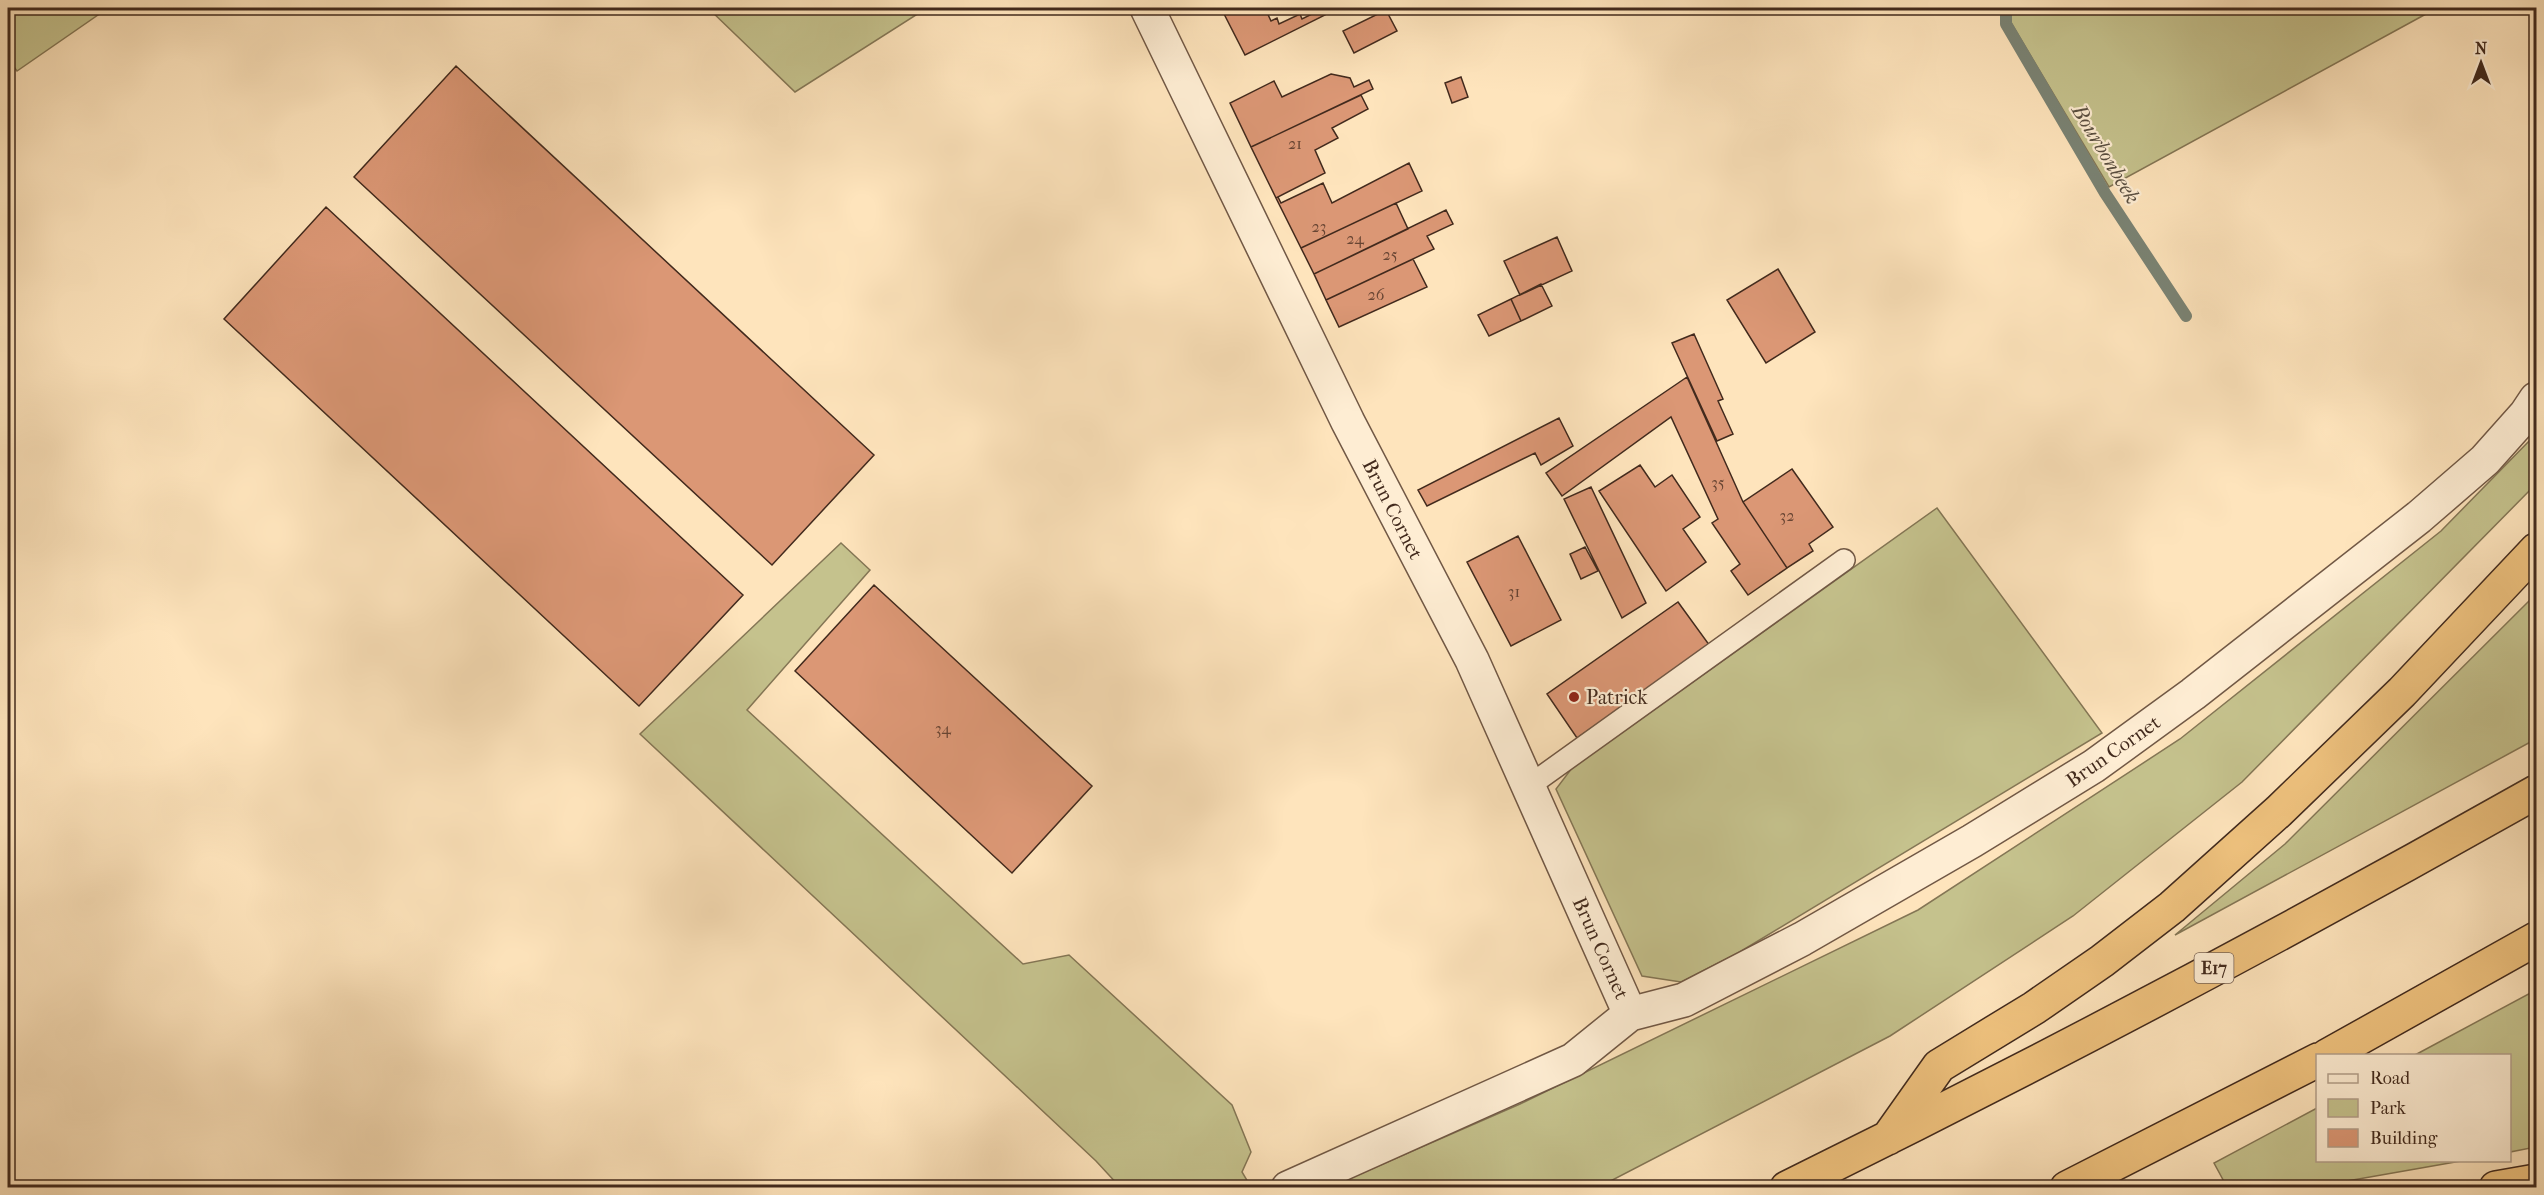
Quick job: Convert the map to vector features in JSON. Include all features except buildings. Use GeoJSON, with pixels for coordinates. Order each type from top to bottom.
{"type":"FeatureCollection","features":[{"type":"Feature","properties":{"kind":"highway"},"geometry":{"type":"LineString","coordinates":[[1888,1138],[1938,1066],[2034,1008],[2102,961],[2172,907],[2271,818],[2402,692],[2536,550]]}},
{"type":"Feature","properties":{"kind":"highway","name":"E17"},"geometry":{"type":"LineString","coordinates":[[1787,1188],[2335,906],[2536,792]]}},
{"type":"Feature","properties":{"kind":"highway"},"geometry":{"type":"LineString","coordinates":[[2330,1054],[2536,939]]}},
{"type":"Feature","properties":{"kind":"highway"},"geometry":{"type":"LineString","coordinates":[[2067,1188],[2316,1061]]}},
{"type":"Feature","properties":{"kind":"street","name":"Brun Cornet"},"geometry":{"type":"LineString","coordinates":[[1147,8],[1342,411],[1472,660],[1630,1014]]}},
{"type":"Feature","properties":{"kind":"street","name":"Brun Cornet"},"geometry":{"type":"LineString","coordinates":[[1288,1188],[1573,1060],[1630,1014],[1684,999],[1802,939],[1972,841],[2094,766],[2193,694],[2419,517],[2485,460],[2526,414],[2536,399]]}},
{"type":"Feature","properties":{"kind":"lane"},"geometry":{"type":"LineString","coordinates":[[1529,786],[1844,560]]}},
{"type":"Feature","properties":{"kind":"green space"},"geometry":{"type":"Polygon","coordinates":[[[8,8],[108,8],[17,71],[8,59],[8,8]]]}},
{"type":"Feature","properties":{"kind":"green space"},"geometry":{"type":"Polygon","coordinates":[[[708,8],[927,8],[795,92],[708,8]]]}},
{"type":"Feature","properties":{"kind":"green space"},"geometry":{"type":"Polygon","coordinates":[[[2009,8],[2437,8],[2109,187],[2004,11],[2009,8]]]}},
{"type":"Feature","properties":{"kind":"green space"},"geometry":{"type":"Polygon","coordinates":[[[2536,430],[2536,484],[2242,782],[2073,916],[1890,1036],[1599,1187],[1330,1187],[1520,1104],[1918,910],[2180,739],[2441,531],[2531,439],[2536,430]]]}},
{"type":"Feature","properties":{"kind":"green space"},"geometry":{"type":"Polygon","coordinates":[[[1937,508],[2102,733],[1738,953],[1681,982],[1642,976],[1556,789],[1572,768],[1937,508]]]}},
{"type":"Feature","properties":{"kind":"green space"},"geometry":{"type":"Polygon","coordinates":[[[841,543],[870,570],[747,710],[1023,964],[1069,955],[1232,1105],[1251,1152],[1242,1172],[1248,1182],[1246,1187],[1120,1187],[1096,1161],[640,734],[841,543]]]}},
{"type":"Feature","properties":{"kind":"green space"},"geometry":{"type":"Polygon","coordinates":[[[2536,594],[2536,739],[2175,935],[2285,844],[2536,594]]]}},
{"type":"Feature","properties":{"kind":"green space"},"geometry":{"type":"Polygon","coordinates":[[[2536,990],[2536,1147],[2511,1152],[2511,1054],[2417,1054],[2536,990]]]}},
{"type":"Feature","properties":{"kind":"green space"},"geometry":{"type":"Polygon","coordinates":[[[2316,1109],[2316,1162],[2455,1162],[2313,1187],[2227,1187],[2214,1163],[2316,1109]]]}},
{"type":"Feature","properties":{"kind":"waterway","name":"Bourbonbeek"},"geometry":{"type":"LineString","coordinates":[[2006,8],[2006,24],[2105,193],[2186,316]]}},
{"type":"Feature","properties":{"kind":"place","name":"Patrick"},"geometry":{"type":"Point","coordinates":[1574,697]}}]}
